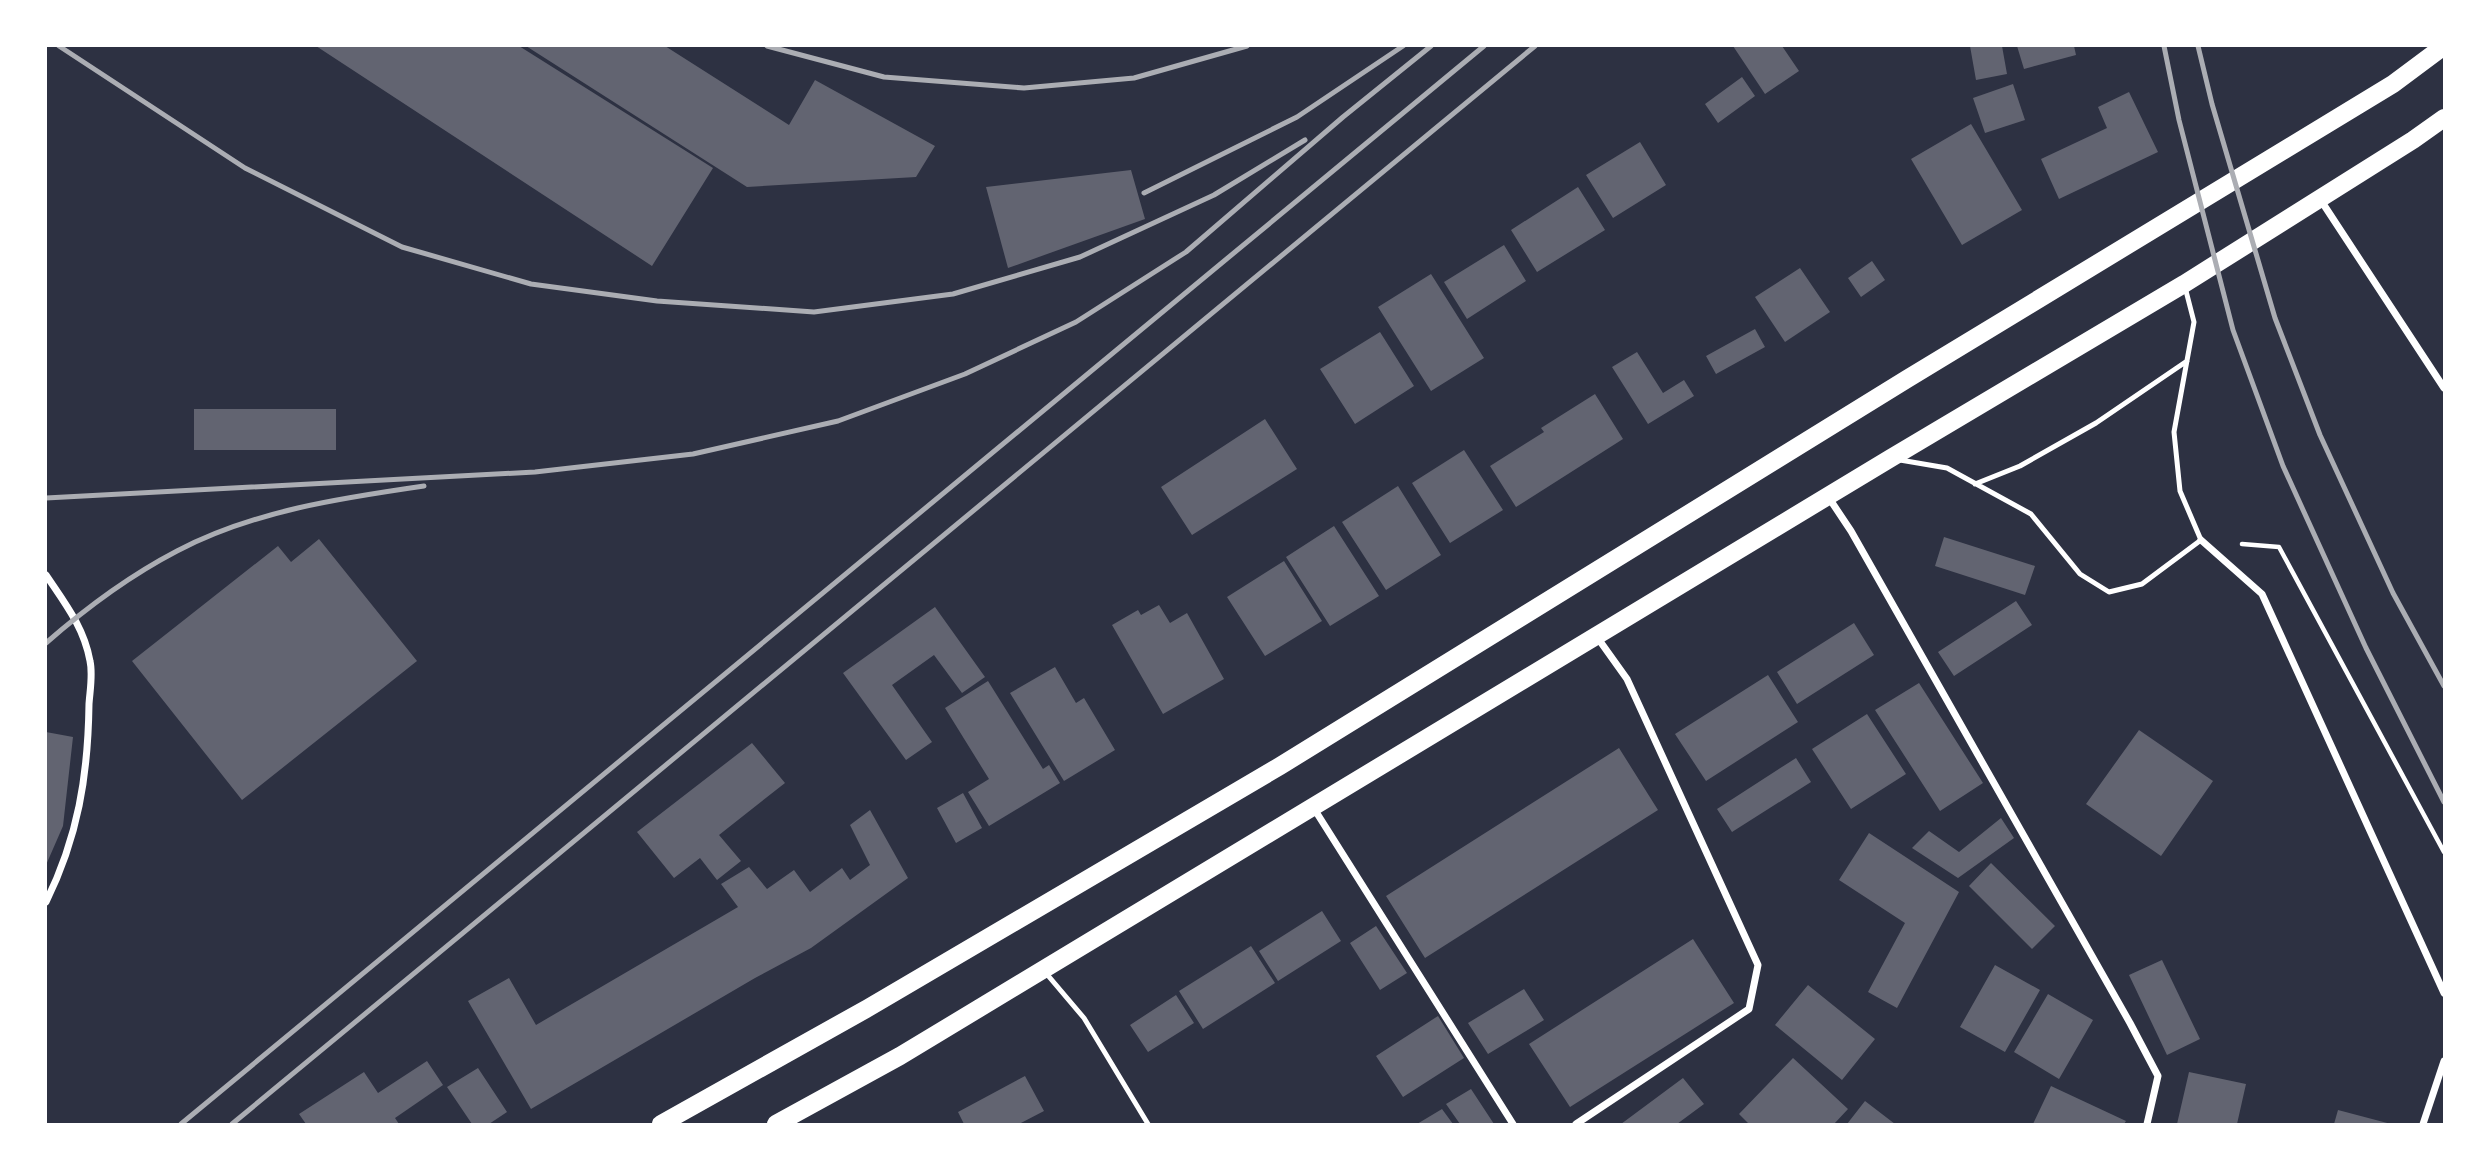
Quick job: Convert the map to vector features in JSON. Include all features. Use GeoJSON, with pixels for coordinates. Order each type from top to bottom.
{"type":"FeatureCollection","features":[{"type":"Feature","properties":{"kind":"main road"},"geometry":{"type":"LineString","coordinates":[[661,1125],[868,1008],[1280,766],[1907,379],[2393,84],[2445,46]]}},
{"type":"Feature","properties":{"kind":"main road"},"geometry":{"type":"LineString","coordinates":[[776,1125],[900,1056],[2184,284],[2445,118]]}},
{"type":"Feature","properties":{"kind":"street"},"geometry":{"type":"LineString","coordinates":[[2320,198],[2445,388]]}},
{"type":"Feature","properties":{"kind":"street"},"geometry":{"type":"LineString","coordinates":[[1828,497],[1898,615],[2158,1076],[2147,1125]]}},
{"type":"Feature","properties":{"kind":"street"},"geometry":{"type":"LineString","coordinates":[[2202,540],[2262,594],[2445,993]]}},
{"type":"Feature","properties":{"kind":"street"},"geometry":{"type":"LineString","coordinates":[[46,575],[75,617],[90,662],[86,775],[74,834],[46,902]]}},
{"type":"Feature","properties":{"kind":"street"},"geometry":{"type":"LineString","coordinates":[[1576,1125],[1749,1009],[1758,965],[1627,679],[1597,636]]}},
{"type":"Feature","properties":{"kind":"street"},"geometry":{"type":"LineString","coordinates":[[1313,807],[1513,1125]]}},
{"type":"Feature","properties":{"kind":"street"},"geometry":{"type":"LineString","coordinates":[[2423,1125],[2445,1061]]}},
{"type":"Feature","properties":{"kind":"lane"},"geometry":{"type":"LineString","coordinates":[[1891,458],[1947,468],[2031,514],[2080,574],[2109,592],[2142,584],[2202,540],[2180,491],[2174,432],[2194,322],[2184,284]]}},
{"type":"Feature","properties":{"kind":"lane"},"geometry":{"type":"LineString","coordinates":[[1975,484],[2020,466],[2096,423],[2187,361]]}},
{"type":"Feature","properties":{"kind":"lane"},"geometry":{"type":"LineString","coordinates":[[1043,970],[1084,1018],[1148,1125]]}},
{"type":"Feature","properties":{"kind":"path"},"geometry":{"type":"LineString","coordinates":[[2202,540],[2279,547],[2445,852]]}},
{"type":"Feature","properties":{"kind":"building"},"geometry":{"type":"Polygon","coordinates":[[[316,46],[519,46],[713,168],[652,266],[316,46]]]}},
{"type":"Feature","properties":{"kind":"building"},"geometry":{"type":"Polygon","coordinates":[[[526,46],[665,46],[789,125],[815,80],[935,146],[916,177],[747,187],[526,46]]]}},
{"type":"Feature","properties":{"kind":"building"},"geometry":{"type":"Polygon","coordinates":[[[1733,46],[1782,46],[1799,71],[1765,94],[1733,46]]]}},
{"type":"Feature","properties":{"kind":"building"},"geometry":{"type":"Polygon","coordinates":[[[1970,46],[2002,46],[2007,74],[1976,80],[1970,46]]]}},
{"type":"Feature","properties":{"kind":"building"},"geometry":{"type":"Polygon","coordinates":[[[2017,46],[2074,46],[2076,55],[2024,69],[2017,46]]]}},
{"type":"Feature","properties":{"kind":"building"},"geometry":{"type":"Polygon","coordinates":[[[1742,77],[1755,96],[1718,123],[1705,104],[1742,77]]]}},
{"type":"Feature","properties":{"kind":"building"},"geometry":{"type":"Polygon","coordinates":[[[2013,84],[2025,120],[1985,133],[1973,98],[2013,84]]]}},
{"type":"Feature","properties":{"kind":"building"},"geometry":{"type":"Polygon","coordinates":[[[2129,92],[2158,152],[2059,199],[2041,159],[2107,128],[2098,107],[2129,92]]]}},
{"type":"Feature","properties":{"kind":"building"},"geometry":{"type":"Polygon","coordinates":[[[1971,124],[2022,210],[1962,245],[1911,159],[1971,124]]]}},
{"type":"Feature","properties":{"kind":"building"},"geometry":{"type":"Polygon","coordinates":[[[1640,142],[1666,185],[1613,218],[1586,175],[1640,142]]]}},
{"type":"Feature","properties":{"kind":"building"},"geometry":{"type":"Polygon","coordinates":[[[1131,170],[1145,219],[1008,268],[986,187],[1131,170]]]}},
{"type":"Feature","properties":{"kind":"building"},"geometry":{"type":"Polygon","coordinates":[[[1578,187],[1605,230],[1537,272],[1511,230],[1578,187]]]}},
{"type":"Feature","properties":{"kind":"building"},"geometry":{"type":"Polygon","coordinates":[[[1504,245],[1526,281],[1467,319],[1444,282],[1504,245]]]}},
{"type":"Feature","properties":{"kind":"building"},"geometry":{"type":"Polygon","coordinates":[[[1872,261],[1885,280],[1861,297],[1848,278],[1872,261]]]}},
{"type":"Feature","properties":{"kind":"building"},"geometry":{"type":"Polygon","coordinates":[[[1800,268],[1830,312],[1785,342],[1755,297],[1800,268]]]}},
{"type":"Feature","properties":{"kind":"building"},"geometry":{"type":"Polygon","coordinates":[[[1431,274],[1484,358],[1431,391],[1378,307],[1431,274]]]}},
{"type":"Feature","properties":{"kind":"building"},"geometry":{"type":"Polygon","coordinates":[[[1755,329],[1765,347],[1716,374],[1706,356],[1755,329]]]}},
{"type":"Feature","properties":{"kind":"building"},"geometry":{"type":"Polygon","coordinates":[[[1380,332],[1414,386],[1355,424],[1320,369],[1380,332]]]}},
{"type":"Feature","properties":{"kind":"building"},"geometry":{"type":"Polygon","coordinates":[[[1637,352],[1663,393],[1684,380],[1694,396],[1648,424],[1612,367],[1637,352]]]}},
{"type":"Feature","properties":{"kind":"building"},"geometry":{"type":"Polygon","coordinates":[[[1595,394],[1623,439],[1516,507],[1490,466],[1544,432],[1541,428],[1595,394]]]}},
{"type":"Feature","properties":{"kind":"building"},"geometry":{"type":"Polygon","coordinates":[[[194,409],[336,409],[336,450],[194,450],[194,409]]]}},
{"type":"Feature","properties":{"kind":"building"},"geometry":{"type":"Polygon","coordinates":[[[1265,419],[1297,469],[1192,535],[1161,487],[1265,419]]]}},
{"type":"Feature","properties":{"kind":"building"},"geometry":{"type":"Polygon","coordinates":[[[1464,450],[1503,510],[1450,543],[1412,483],[1464,450]]]}},
{"type":"Feature","properties":{"kind":"building"},"geometry":{"type":"Polygon","coordinates":[[[1398,486],[1441,555],[1386,590],[1342,522],[1398,486]]]}},
{"type":"Feature","properties":{"kind":"building"},"geometry":{"type":"Polygon","coordinates":[[[1334,526],[1379,596],[1330,626],[1286,557],[1334,526]]]}},
{"type":"Feature","properties":{"kind":"building"},"geometry":{"type":"Polygon","coordinates":[[[1944,537],[2035,566],[2025,595],[1935,566],[1944,537]]]}},
{"type":"Feature","properties":{"kind":"building"},"geometry":{"type":"Polygon","coordinates":[[[319,539],[417,661],[242,800],[132,661],[278,546],[291,562],[319,539]]]}},
{"type":"Feature","properties":{"kind":"building"},"geometry":{"type":"Polygon","coordinates":[[[1284,561],[1322,621],[1265,656],[1227,597],[1284,561]]]}},
{"type":"Feature","properties":{"kind":"building"},"geometry":{"type":"Polygon","coordinates":[[[2016,601],[2032,625],[1954,676],[1938,652],[2016,601]]]}},
{"type":"Feature","properties":{"kind":"building"},"geometry":{"type":"Polygon","coordinates":[[[1159,605],[1170,623],[1187,613],[1224,679],[1163,714],[1112,625],[1138,610],[1141,615],[1159,605]]]}},
{"type":"Feature","properties":{"kind":"building"},"geometry":{"type":"Polygon","coordinates":[[[935,607],[985,677],[962,693],[934,655],[892,685],[932,742],[906,760],[843,673],[935,607]]]}},
{"type":"Feature","properties":{"kind":"building"},"geometry":{"type":"Polygon","coordinates":[[[1854,623],[1874,655],[1797,704],[1777,672],[1854,623]]]}},
{"type":"Feature","properties":{"kind":"building"},"geometry":{"type":"Polygon","coordinates":[[[1055,667],[1076,703],[1084,698],[1115,750],[1064,781],[1010,693],[1055,667]]]}},
{"type":"Feature","properties":{"kind":"building"},"geometry":{"type":"Polygon","coordinates":[[[1768,675],[1798,722],[1706,781],[1675,734],[1768,675]]]}},
{"type":"Feature","properties":{"kind":"building"},"geometry":{"type":"Polygon","coordinates":[[[988,681],[1043,769],[1049,765],[1060,783],[989,826],[968,792],[989,779],[945,708],[988,681]]]}},
{"type":"Feature","properties":{"kind":"building"},"geometry":{"type":"Polygon","coordinates":[[[1919,683],[1983,783],[1940,811],[1875,710],[1919,683]]]}},
{"type":"Feature","properties":{"kind":"building"},"geometry":{"type":"Polygon","coordinates":[[[1867,714],[1906,774],[1851,809],[1812,749],[1867,714]]]}},
{"type":"Feature","properties":{"kind":"building"},"geometry":{"type":"Polygon","coordinates":[[[2139,730],[2213,781],[2161,856],[2086,804],[2139,730]]]}},
{"type":"Feature","properties":{"kind":"building"},"geometry":{"type":"Polygon","coordinates":[[[46,732],[73,737],[63,826],[46,865],[46,732]]]}},
{"type":"Feature","properties":{"kind":"building"},"geometry":{"type":"Polygon","coordinates":[[[752,743],[785,783],[719,835],[741,861],[717,880],[700,858],[674,878],[637,832],[752,743]]]}},
{"type":"Feature","properties":{"kind":"building"},"geometry":{"type":"Polygon","coordinates":[[[1619,748],[1658,810],[1425,958],[1386,896],[1619,748]]]}},
{"type":"Feature","properties":{"kind":"building"},"geometry":{"type":"Polygon","coordinates":[[[1796,758],[1811,782],[1732,832],[1717,809],[1796,758]]]}},
{"type":"Feature","properties":{"kind":"building"},"geometry":{"type":"Polygon","coordinates":[[[963,793],[982,828],[956,843],[937,808],[963,793]]]}},
{"type":"Feature","properties":{"kind":"building"},"geometry":{"type":"Polygon","coordinates":[[[870,810],[908,878],[811,948],[531,1109],[468,1001],[509,978],[536,1025],[738,907],[721,884],[749,867],[767,889],[794,870],[810,892],[842,868],[850,880],[870,865],[850,825],[870,810]]]}},
{"type":"Feature","properties":{"kind":"building"},"geometry":{"type":"Polygon","coordinates":[[[2001,818],[2014,838],[1958,878],[1912,848],[1929,831],[1959,852],[2001,818]]]}},
{"type":"Feature","properties":{"kind":"building"},"geometry":{"type":"Polygon","coordinates":[[[1869,833],[1959,892],[1897,1008],[1868,992],[1905,923],[1839,880],[1869,833]]]}},
{"type":"Feature","properties":{"kind":"building"},"geometry":{"type":"Polygon","coordinates":[[[1991,863],[2055,926],[2032,949],[1969,886],[1991,863]]]}},
{"type":"Feature","properties":{"kind":"building"},"geometry":{"type":"Polygon","coordinates":[[[1322,911],[1341,941],[1278,981],[1259,951],[1322,911]]]}},
{"type":"Feature","properties":{"kind":"building"},"geometry":{"type":"Polygon","coordinates":[[[1376,926],[1407,973],[1380,990],[1350,943],[1376,926]]]}},
{"type":"Feature","properties":{"kind":"building"},"geometry":{"type":"Polygon","coordinates":[[[1693,939],[1734,1003],[1570,1107],[1529,1044],[1693,939]]]}},
{"type":"Feature","properties":{"kind":"building"},"geometry":{"type":"Polygon","coordinates":[[[1251,946],[1275,983],[1203,1029],[1179,991],[1251,946]]]}},
{"type":"Feature","properties":{"kind":"building"},"geometry":{"type":"Polygon","coordinates":[[[2162,960],[2200,1039],[2167,1055],[2129,975],[2162,960]]]}},
{"type":"Feature","properties":{"kind":"building"},"geometry":{"type":"Polygon","coordinates":[[[1995,965],[2040,990],[2005,1052],[1960,1027],[1995,965]]]}},
{"type":"Feature","properties":{"kind":"building"},"geometry":{"type":"Polygon","coordinates":[[[1808,985],[1875,1039],[1842,1080],[1775,1025],[1808,985]]]}},
{"type":"Feature","properties":{"kind":"building"},"geometry":{"type":"Polygon","coordinates":[[[1524,989],[1544,1020],[1488,1054],[1468,1023],[1524,989]]]}},
{"type":"Feature","properties":{"kind":"building"},"geometry":{"type":"Polygon","coordinates":[[[2048,994],[2093,1020],[2059,1079],[2014,1052],[2048,994]]]}},
{"type":"Feature","properties":{"kind":"building"},"geometry":{"type":"Polygon","coordinates":[[[1176,995],[1194,1023],[1148,1052],[1130,1025],[1176,995]]]}},
{"type":"Feature","properties":{"kind":"building"},"geometry":{"type":"Polygon","coordinates":[[[1438,1016],[1464,1058],[1403,1097],[1376,1056],[1438,1016]]]}},
{"type":"Feature","properties":{"kind":"building"},"geometry":{"type":"Polygon","coordinates":[[[1793,1058],[1848,1109],[1834,1124],[1749,1124],[1739,1114],[1793,1058]]]}},
{"type":"Feature","properties":{"kind":"building"},"geometry":{"type":"Polygon","coordinates":[[[427,1061],[443,1085],[395,1118],[399,1124],[306,1124],[299,1114],[364,1072],[378,1093],[427,1061]]]}},
{"type":"Feature","properties":{"kind":"building"},"geometry":{"type":"Polygon","coordinates":[[[478,1068],[507,1112],[489,1124],[472,1124],[447,1087],[478,1068]]]}},
{"type":"Feature","properties":{"kind":"building"},"geometry":{"type":"Polygon","coordinates":[[[2189,1072],[2246,1084],[2237,1124],[2177,1124],[2189,1072]]]}},
{"type":"Feature","properties":{"kind":"building"},"geometry":{"type":"Polygon","coordinates":[[[1025,1076],[1044,1111],[1019,1124],[964,1124],[958,1112],[1025,1076]]]}},
{"type":"Feature","properties":{"kind":"building"},"geometry":{"type":"Polygon","coordinates":[[[1683,1078],[1704,1104],[1677,1124],[1621,1124],[1683,1078]]]}},
{"type":"Feature","properties":{"kind":"building"},"geometry":{"type":"Polygon","coordinates":[[[2051,1086],[2126,1121],[2124,1124],[2033,1124],[2051,1086]]]}},
{"type":"Feature","properties":{"kind":"building"},"geometry":{"type":"Polygon","coordinates":[[[1471,1089],[1494,1124],[1460,1124],[1446,1104],[1471,1089]]]}},
{"type":"Feature","properties":{"kind":"building"},"geometry":{"type":"Polygon","coordinates":[[[1865,1101],[1895,1124],[1847,1124],[1865,1101]]]}},
{"type":"Feature","properties":{"kind":"building"},"geometry":{"type":"Polygon","coordinates":[[[1442,1109],[1453,1124],[1417,1124],[1442,1109]]]}},
{"type":"Feature","properties":{"kind":"building"},"geometry":{"type":"Polygon","coordinates":[[[2338,1110],[2391,1124],[2334,1124],[2338,1110]]]}},
{"type":"Feature","properties":{"kind":"railway"},"geometry":{"type":"LineString","coordinates":[[59,46],[245,168],[402,247],[531,284],[657,301],[814,312],[953,294],[1080,257],[1214,195],[1305,140]]}},
{"type":"Feature","properties":{"kind":"railway"},"geometry":{"type":"LineString","coordinates":[[767,46],[884,77],[1024,88],[1134,78],[1247,46]]}},
{"type":"Feature","properties":{"kind":"railway"},"geometry":{"type":"LineString","coordinates":[[1144,193],[1297,117],[1403,46]]}},
{"type":"Feature","properties":{"kind":"railway"},"geometry":{"type":"LineString","coordinates":[[46,498],[535,472],[693,454],[838,421],[965,374],[1076,322],[1186,252],[1343,117],[1431,46]]}},
{"type":"Feature","properties":{"kind":"railway"},"geometry":{"type":"LineString","coordinates":[[181,1124],[1484,46]]}},
{"type":"Feature","properties":{"kind":"railway"},"geometry":{"type":"LineString","coordinates":[[232,1124],[1535,46]]}},
{"type":"Feature","properties":{"kind":"railway"},"geometry":{"type":"LineString","coordinates":[[2164,46],[2179,120],[2233,330],[2283,466],[2366,648],[2444,802]]}},
{"type":"Feature","properties":{"kind":"railway"},"geometry":{"type":"LineString","coordinates":[[2198,46],[2212,104],[2275,318],[2320,435],[2393,593],[2444,686]]}},
{"type":"Feature","properties":{"kind":"railway"},"geometry":{"type":"LineString","coordinates":[[46,643],[125,582],[206,537],[298,508],[424,486]]}}]}
